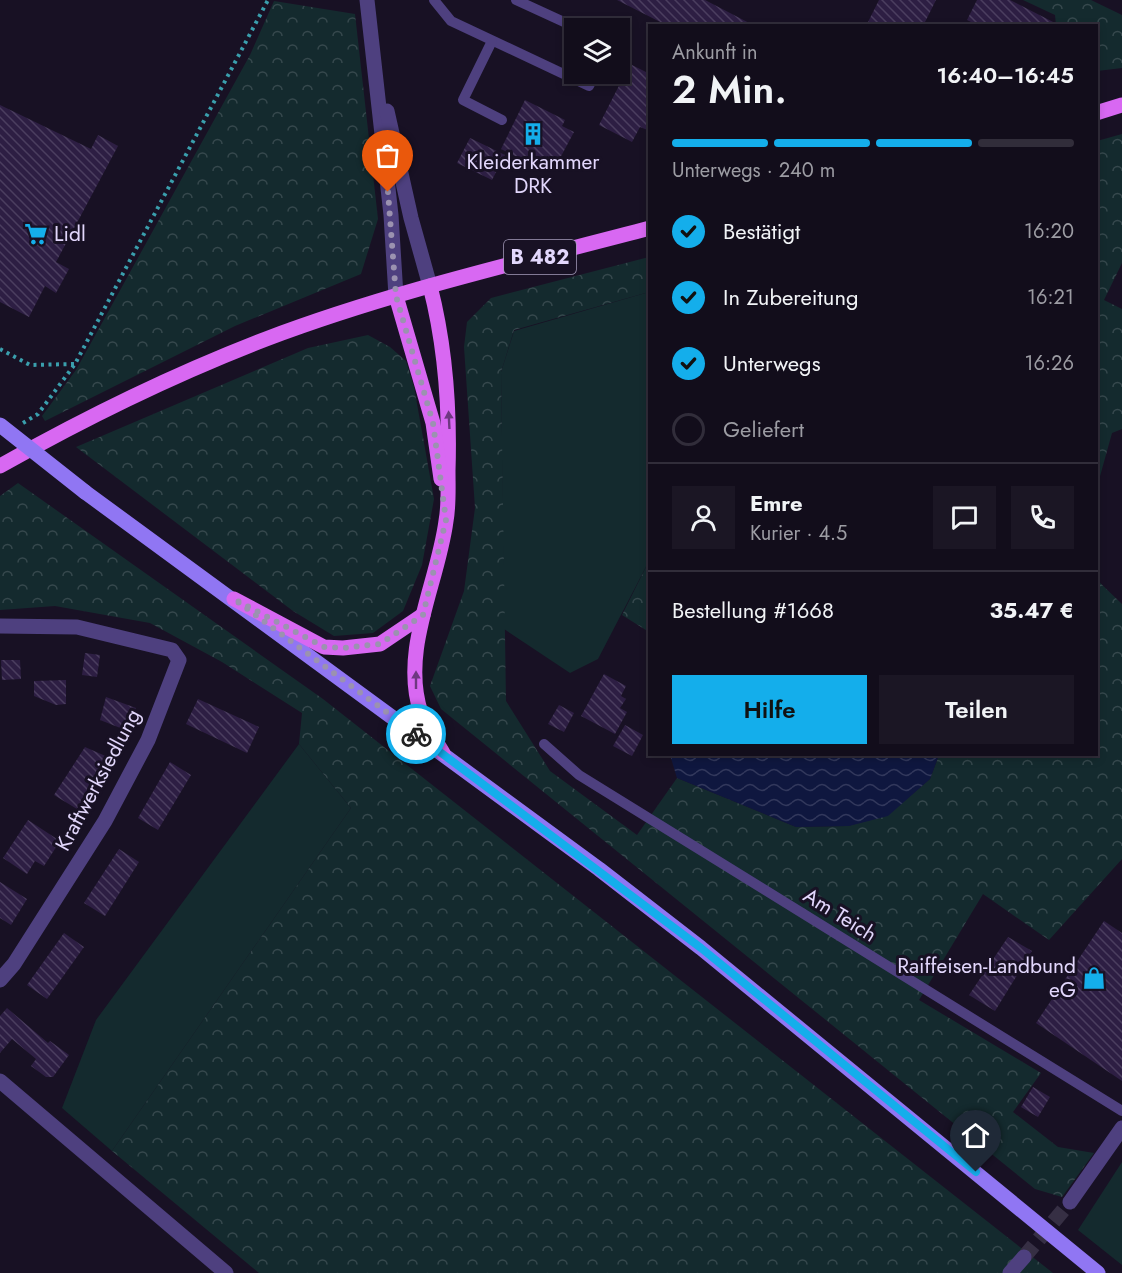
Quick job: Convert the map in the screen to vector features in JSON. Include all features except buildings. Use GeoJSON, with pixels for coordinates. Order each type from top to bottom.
{"type":"FeatureCollection","features":[{"type":"Feature","properties":{"kind":"main road"},"geometry":{"type":"LineString","coordinates":[[1098,112],[1122,105]]}},
{"type":"Feature","properties":{"kind":"main road","name":"B 482"},"geometry":{"type":"LineString","coordinates":[[0,466],[67,429],[223,356],[396,296],[648,229]]}},
{"type":"Feature","properties":{"kind":"main road"},"geometry":{"type":"LineString","coordinates":[[430,286],[442,333],[450,424],[446,520],[423,615],[416,659],[416,692],[422,715],[443,753]]}},
{"type":"Feature","properties":{"kind":"main road"},"geometry":{"type":"LineString","coordinates":[[396,296],[433,423],[446,520]]}},
{"type":"Feature","properties":{"kind":"main road"},"geometry":{"type":"LineString","coordinates":[[0,425],[85,492],[443,753],[701,948],[1098,1273]]}},
{"type":"Feature","properties":{"kind":"main road"},"geometry":{"type":"LineString","coordinates":[[234,599],[324,647],[343,648],[380,644],[423,615]]}},
{"type":"Feature","properties":{"kind":"street"},"geometry":{"type":"LineString","coordinates":[[367,0],[391,215],[396,296]]}},
{"type":"Feature","properties":{"kind":"street"},"geometry":{"type":"LineString","coordinates":[[370,34],[411,218],[430,286]]}},
{"type":"Feature","properties":{"kind":"street","name":"Kraftwerksiedlung"},"geometry":{"type":"LineString","coordinates":[[0,626],[77,627],[172,650],[179,660],[148,740],[105,821],[14,964],[0,980]]}},
{"type":"Feature","properties":{"kind":"street"},"geometry":{"type":"LineString","coordinates":[[0,1081],[226,1273]]}},
{"type":"Feature","properties":{"kind":"street"},"geometry":{"type":"LineString","coordinates":[[1070,1202],[1122,1128]]}},
{"type":"Feature","properties":{"kind":"street"},"geometry":{"type":"LineString","coordinates":[[1010,1273],[1024,1257]]}},
{"type":"Feature","properties":{"kind":"lane"},"geometry":{"type":"LineString","coordinates":[[434,0],[451,21],[564,74]]}},
{"type":"Feature","properties":{"kind":"lane"},"geometry":{"type":"LineString","coordinates":[[516,0],[564,22]]}},
{"type":"Feature","properties":{"kind":"lane"},"geometry":{"type":"LineString","coordinates":[[492,40],[463,100],[502,120]]}},
{"type":"Feature","properties":{"kind":"lane","name":"Am Teich"},"geometry":{"type":"LineString","coordinates":[[544,744],[579,775],[1122,1111]]}},
{"type":"Feature","properties":{"kind":"path"},"geometry":{"type":"LineString","coordinates":[[19,425],[38,414],[75,364],[268,0]]}},
{"type":"Feature","properties":{"kind":"path"},"geometry":{"type":"LineString","coordinates":[[0,349],[30,365],[75,364]]}},
{"type":"Feature","properties":{"kind":"green space"},"geometry":{"type":"Polygon","coordinates":[[[1023,0],[1091,0],[1122,15],[1122,68],[1098,71],[1098,24],[1056,24],[1055,15],[1023,0]]]}},
{"type":"Feature","properties":{"kind":"green space"},"geometry":{"type":"Polygon","coordinates":[[[274,1],[355,14],[378,219],[361,274],[235,326],[45,421],[42,416],[76,370],[250,55],[274,1]]]}},
{"type":"Feature","properties":{"kind":"green space"},"geometry":{"type":"Polygon","coordinates":[[[1122,134],[1122,263],[1104,300],[1122,309],[1122,429],[1112,433],[1098,483],[1098,141],[1122,134]]]}},
{"type":"Feature","properties":{"kind":"green space"},"geometry":{"type":"Polygon","coordinates":[[[648,257],[648,292],[514,330],[501,372],[506,701],[550,771],[637,835],[677,778],[796,827],[848,826],[888,815],[930,779],[939,756],[1098,756],[1098,581],[1122,604],[1122,859],[1049,940],[983,894],[919,1000],[1041,1073],[1013,1112],[1058,1147],[1094,1153],[1062,1197],[1035,1189],[441,709],[430,686],[464,591],[475,508],[464,347],[467,322],[491,298],[648,257]]]}},
{"type":"Feature","properties":{"kind":"green space"},"geometry":{"type":"Polygon","coordinates":[[[648,292],[648,563],[598,659],[570,673],[504,629],[501,372],[514,331],[648,292]]]}},
{"type":"Feature","properties":{"kind":"green space"},"geometry":{"type":"Polygon","coordinates":[[[368,335],[390,347],[406,361],[414,387],[434,499],[422,565],[403,611],[373,633],[334,636],[293,611],[76,447],[308,348],[368,335]]]}},
{"type":"Feature","properties":{"kind":"green space"},"geometry":{"type":"Polygon","coordinates":[[[18,483],[323,699],[1053,1273],[259,1273],[112,1151],[351,808],[299,744],[302,713],[222,662],[150,623],[55,606],[0,610],[0,496],[18,483]]]}},
{"type":"Feature","properties":{"kind":"green space"},"geometry":{"type":"Polygon","coordinates":[[[648,563],[648,631],[622,615],[648,563]]]}},
{"type":"Feature","properties":{"kind":"green space"},"geometry":{"type":"Polygon","coordinates":[[[299,744],[351,808],[112,1151],[62,1108],[96,1020],[299,744]]]}},
{"type":"Feature","properties":{"kind":"green space"},"geometry":{"type":"Polygon","coordinates":[[[1122,1162],[1122,1265],[1078,1230],[1122,1162]]]}},
{"type":"Feature","properties":{"kind":"water"},"geometry":{"type":"Polygon","coordinates":[[[671,756],[939,756],[930,779],[888,816],[849,826],[796,827],[677,778],[671,756]]]}},
{"type":"Feature","properties":{"kind":"tunnel"},"geometry":{"type":"LineString","coordinates":[[1024,1257],[1070,1202]]}},
{"type":"Feature","properties":{"kind":"way so far"},"geometry":{"type":"LineString","coordinates":[[388,192],[396,296],[433,423],[446,520],[423,615],[380,644],[343,648],[324,647],[234,599],[416,734]]}},
{"type":"Feature","properties":{"kind":"place","name":"Kleiderkammer DRK"},"geometry":{"type":"Point","coordinates":[533,134]}},
{"type":"Feature","properties":{"kind":"place","name":"Lidl"},"geometry":{"type":"Point","coordinates":[36,234]}},
{"type":"Feature","properties":{"kind":"place","name":"Raiffeisen-Landbund eG"},"geometry":{"type":"Point","coordinates":[1094,978]}},
{"type":"Feature","properties":{"kind":"route"},"geometry":{"type":"LineString","coordinates":[[416,734],[599,869],[701,948],[976,1172]]}}]}
